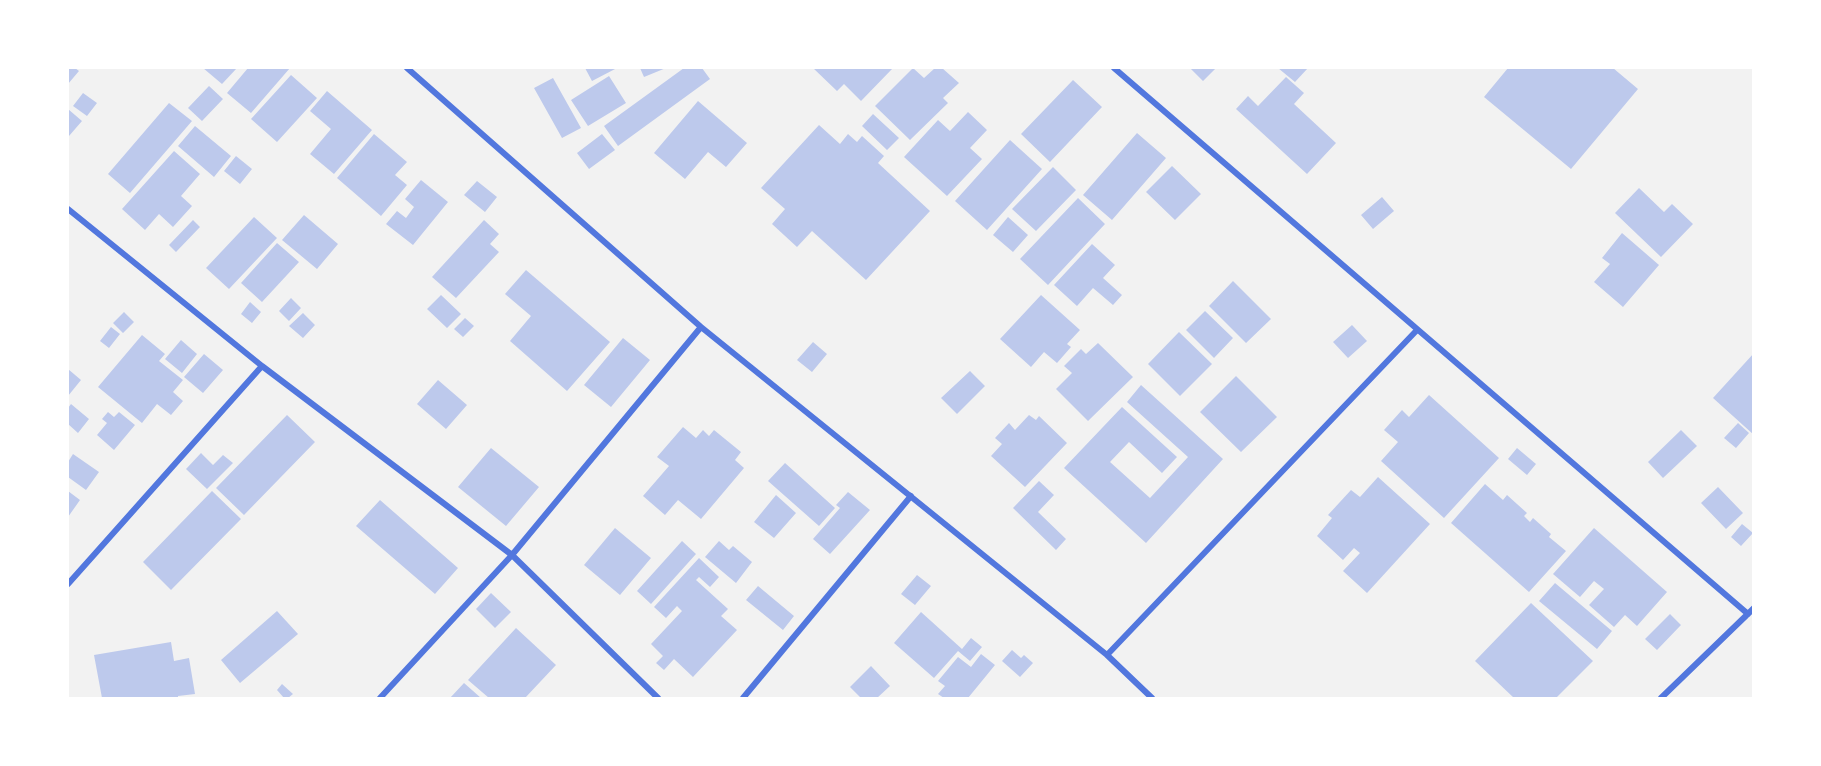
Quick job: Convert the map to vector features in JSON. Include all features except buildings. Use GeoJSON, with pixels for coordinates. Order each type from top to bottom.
{"type":"FeatureCollection","features":[{"type":"Feature","properties":{"kind":"street"},"geometry":{"type":"LineString","coordinates":[[407,68],[701,327],[1107,655],[1152,699]]}},
{"type":"Feature","properties":{"kind":"street"},"geometry":{"type":"LineString","coordinates":[[1114,68],[1748,614]]}},
{"type":"Feature","properties":{"kind":"street"},"geometry":{"type":"LineString","coordinates":[[68,209],[262,366],[512,555],[658,699]]}},
{"type":"Feature","properties":{"kind":"street"},"geometry":{"type":"LineString","coordinates":[[380,699],[512,555],[701,327]]}},
{"type":"Feature","properties":{"kind":"street"},"geometry":{"type":"LineString","coordinates":[[1107,655],[1417,330]]}},
{"type":"Feature","properties":{"kind":"street"},"geometry":{"type":"LineString","coordinates":[[68,584],[262,366]]}},
{"type":"Feature","properties":{"kind":"street"},"geometry":{"type":"LineString","coordinates":[[743,699],[910,496]]}},
{"type":"Feature","properties":{"kind":"street"},"geometry":{"type":"LineString","coordinates":[[1660,699],[1754,608]]}}]}
